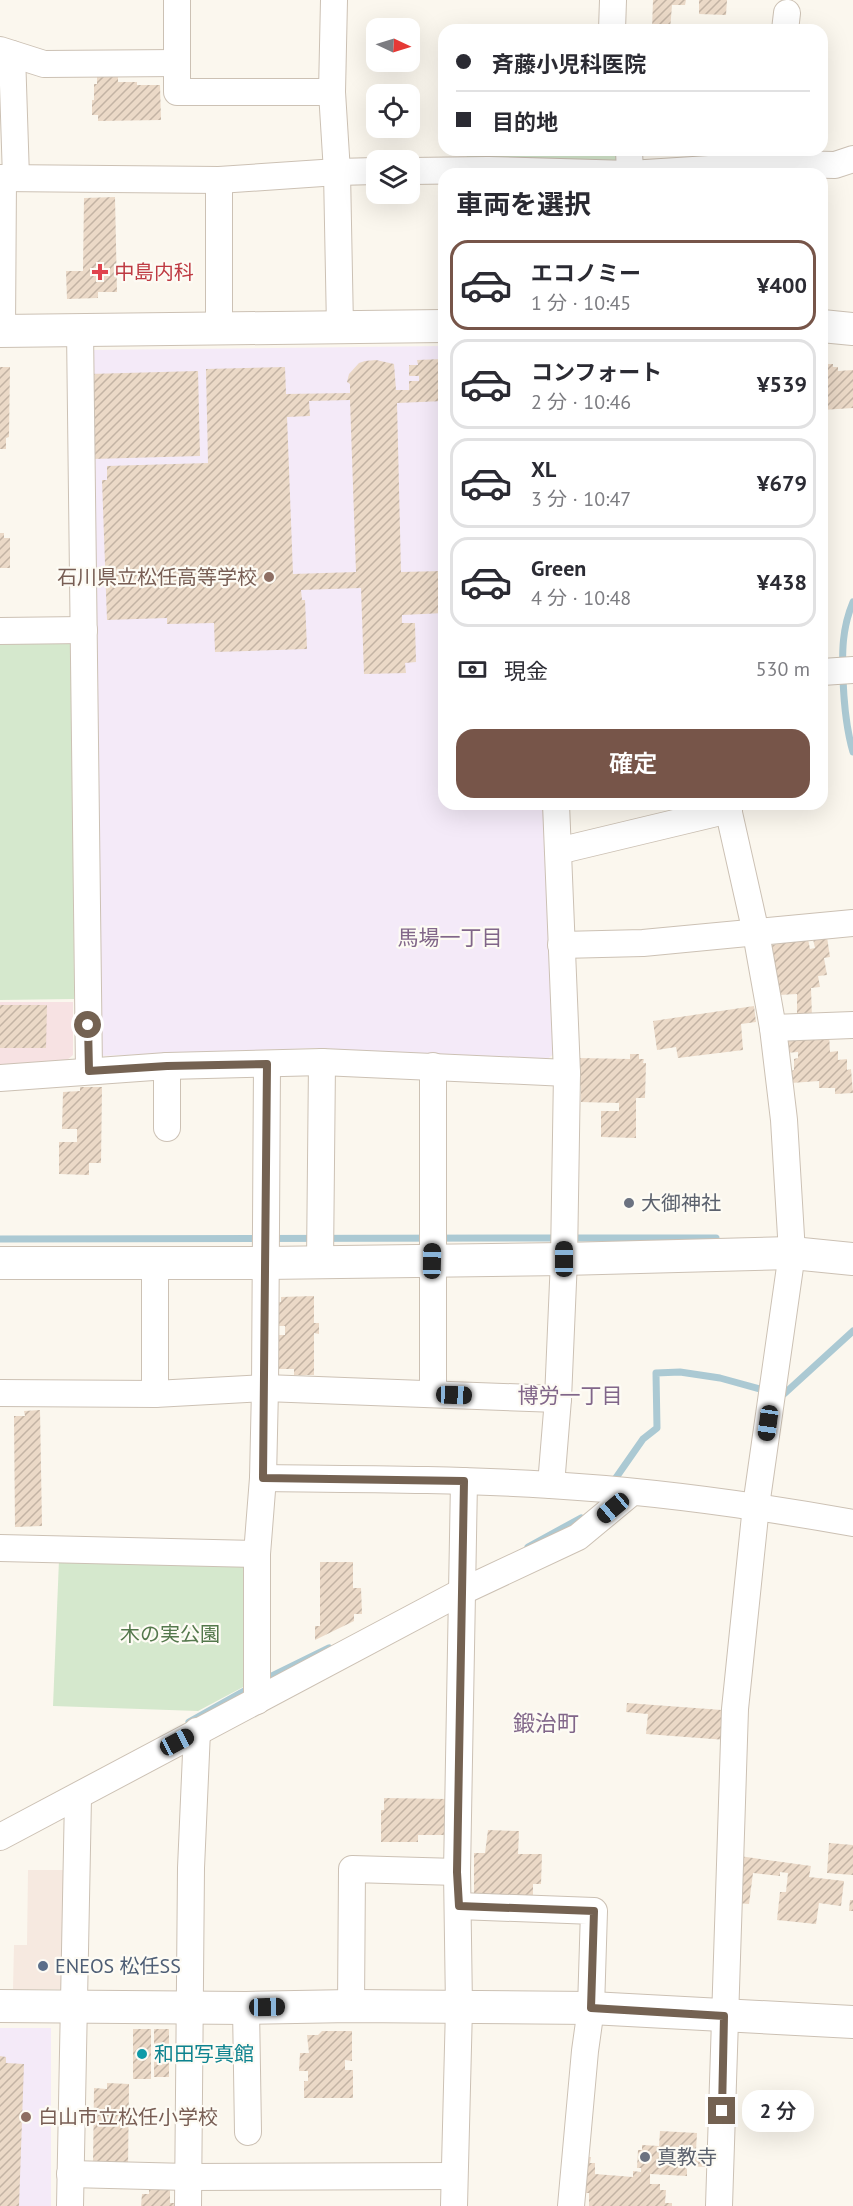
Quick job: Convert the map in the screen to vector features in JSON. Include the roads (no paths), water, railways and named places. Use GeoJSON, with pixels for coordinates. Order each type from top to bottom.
{"type":"FeatureCollection","features":[{"type":"Feature","properties":{"kind":"street"},"geometry":{"type":"LineString","coordinates":[[177,0],[177,92],[332,92]]}},
{"type":"Feature","properties":{"kind":"street"},"geometry":{"type":"LineString","coordinates":[[334,0],[332,92],[337,172],[340,327]]}},
{"type":"Feature","properties":{"kind":"street"},"geometry":{"type":"LineString","coordinates":[[612,24],[613,0]]}},
{"type":"Feature","properties":{"kind":"street"},"geometry":{"type":"LineString","coordinates":[[177,63],[44,64],[6,52],[6,178],[1,331],[438,326]]}},
{"type":"Feature","properties":{"kind":"street"},"geometry":{"type":"LineString","coordinates":[[686,168],[789,157],[835,165],[853,159]]}},
{"type":"Feature","properties":{"kind":"street"},"geometry":{"type":"LineString","coordinates":[[6,178],[219,180],[366,171]]}},
{"type":"Feature","properties":{"kind":"street"},"geometry":{"type":"LineString","coordinates":[[420,171],[438,171]]}},
{"type":"Feature","properties":{"kind":"street"},"geometry":{"type":"LineString","coordinates":[[219,180],[219,328]]}},
{"type":"Feature","properties":{"kind":"street"},"geometry":{"type":"LineString","coordinates":[[828,327],[853,329]]}},
{"type":"Feature","properties":{"kind":"street"},"geometry":{"type":"LineString","coordinates":[[80,330],[89,1071]]}},
{"type":"Feature","properties":{"kind":"street"},"geometry":{"type":"LineString","coordinates":[[0,631],[84,630]]}},
{"type":"Feature","properties":{"kind":"street"},"geometry":{"type":"LineString","coordinates":[[551,1485],[558,1399],[567,1073],[556,810]]}},
{"type":"Feature","properties":{"kind":"street"},"geometry":{"type":"LineString","coordinates":[[558,851],[716,810]]}},
{"type":"Feature","properties":{"kind":"street"},"geometry":{"type":"LineString","coordinates":[[719,2206],[735,1709],[756,1506],[792,1253],[784,1120],[773,1028],[756,933],[729,810]]}},
{"type":"Feature","properties":{"kind":"street"},"geometry":{"type":"LineString","coordinates":[[561,945],[643,942],[853,923]]}},
{"type":"Feature","properties":{"kind":"street"},"geometry":{"type":"LineString","coordinates":[[773,1028],[853,1026]]}},
{"type":"Feature","properties":{"kind":"street"},"geometry":{"type":"LineString","coordinates":[[0,1078],[167,1066],[322,1062],[567,1073]]}},
{"type":"Feature","properties":{"kind":"street"},"geometry":{"type":"LineString","coordinates":[[320,1244],[322,1062]]}},
{"type":"Feature","properties":{"kind":"street"},"geometry":{"type":"LineString","coordinates":[[257,1701],[257,1554],[263,1478],[265,1388],[267,1064]]}},
{"type":"Feature","properties":{"kind":"street"},"geometry":{"type":"LineString","coordinates":[[167,1066],[167,1128]]}},
{"type":"Feature","properties":{"kind":"street"},"geometry":{"type":"LineString","coordinates":[[433,1066],[433,1394]]}},
{"type":"Feature","properties":{"kind":"street"},"geometry":{"type":"LineString","coordinates":[[0,1263],[155,1263],[266,1245],[320,1244],[564,1244],[792,1253],[853,1259]]}},
{"type":"Feature","properties":{"kind":"street"},"geometry":{"type":"LineString","coordinates":[[155,1263],[155,1394]]}},
{"type":"Feature","properties":{"kind":"street"},"geometry":{"type":"LineString","coordinates":[[0,1393],[155,1394],[265,1388],[558,1399]]}},
{"type":"Feature","properties":{"kind":"street"},"geometry":{"type":"LineString","coordinates":[[263,1478],[464,1481],[551,1485],[756,1506],[853,1523]]}},
{"type":"Feature","properties":{"kind":"street"},"geometry":{"type":"LineString","coordinates":[[454,2206],[459,2007],[457,1872],[464,1481]]}},
{"type":"Feature","properties":{"kind":"street"},"geometry":{"type":"LineString","coordinates":[[0,1837],[463,1591],[578,1537],[631,1492]]}},
{"type":"Feature","properties":{"kind":"street"},"geometry":{"type":"LineString","coordinates":[[0,1548],[257,1554]]}},
{"type":"Feature","properties":{"kind":"street"},"geometry":{"type":"LineString","coordinates":[[188,2206],[191,1868],[197,1731]]}},
{"type":"Feature","properties":{"kind":"street"},"geometry":{"type":"LineString","coordinates":[[70,2206],[78,1797]]}},
{"type":"Feature","properties":{"kind":"street"},"geometry":{"type":"LineString","coordinates":[[351,2006],[352,1869],[457,1872]]}},
{"type":"Feature","properties":{"kind":"street"},"geometry":{"type":"LineString","coordinates":[[459,1906],[594,1911],[591,2008],[571,2206]]}},
{"type":"Feature","properties":{"kind":"street"},"geometry":{"type":"LineString","coordinates":[[0,2006],[591,2008],[853,2022]]}},
{"type":"Feature","properties":{"kind":"street"},"geometry":{"type":"LineString","coordinates":[[246,2008],[248,2132]]}},
{"type":"Feature","properties":{"kind":"street"},"geometry":{"type":"LineString","coordinates":[[70,2174],[188,2177],[453,2176]]}},
{"type":"Feature","properties":{"kind":"waterway"},"geometry":{"type":"LineString","coordinates":[[853,602],[843,640],[843,689],[853,752]]}},
{"type":"Feature","properties":{"kind":"waterway"},"geometry":{"type":"LineString","coordinates":[[0,1239],[558,1238]]}},
{"type":"Feature","properties":{"kind":"waterway"},"geometry":{"type":"LineString","coordinates":[[570,1238],[716,1238]]}},
{"type":"Feature","properties":{"kind":"waterway"},"geometry":{"type":"LineString","coordinates":[[778,1393],[784,1394],[853,1331]]}},
{"type":"Feature","properties":{"kind":"waterway"},"geometry":{"type":"LineString","coordinates":[[613,1482],[643,1439],[657,1428],[656,1373],[680,1372],[720,1378],[767,1391]]}},
{"type":"Feature","properties":{"kind":"waterway"},"geometry":{"type":"LineString","coordinates":[[528,1547],[581,1518]]}},
{"type":"Feature","properties":{"kind":"waterway"},"geometry":{"type":"LineString","coordinates":[[272,1676],[329,1648]]}},
{"type":"Feature","properties":{"kind":"waterway"},"geometry":{"type":"LineString","coordinates":[[189,1722],[246,1690]]}},
{"type":"Feature","properties":{"kind":"place","name":"中島内科"},"geometry":{"type":"Point","coordinates":[100,272]}},
{"type":"Feature","properties":{"kind":"place","name":"石川県立松任高等学校"},"geometry":{"type":"Point","coordinates":[269,577]}},
{"type":"Feature","properties":{"kind":"place","name":"大御神社"},"geometry":{"type":"Point","coordinates":[629,1203]}},
{"type":"Feature","properties":{"kind":"place","name":"ENEOS 松任SS"},"geometry":{"type":"Point","coordinates":[43,1966]}},
{"type":"Feature","properties":{"kind":"place","name":"和田写真館"},"geometry":{"type":"Point","coordinates":[142,2054]}},
{"type":"Feature","properties":{"kind":"place","name":"白山市立松任小学校"},"geometry":{"type":"Point","coordinates":[26,2117]}},
{"type":"Feature","properties":{"kind":"place","name":"真教寺"},"geometry":{"type":"Point","coordinates":[645,2157]}},
{"type":"Feature","properties":{"kind":"district","name":"馬場一丁目"},"geometry":{"type":"Point","coordinates":[450,937]}},
{"type":"Feature","properties":{"kind":"district","name":"博労一丁目"},"geometry":{"type":"Point","coordinates":[570,1395]}},
{"type":"Feature","properties":{"kind":"district","name":"鍛治町"},"geometry":{"type":"Point","coordinates":[546,1723]}},
{"type":"Feature","properties":{"kind":"park label","name":"木の実公園"},"geometry":{"type":"Point","coordinates":[170,1634]}}]}
